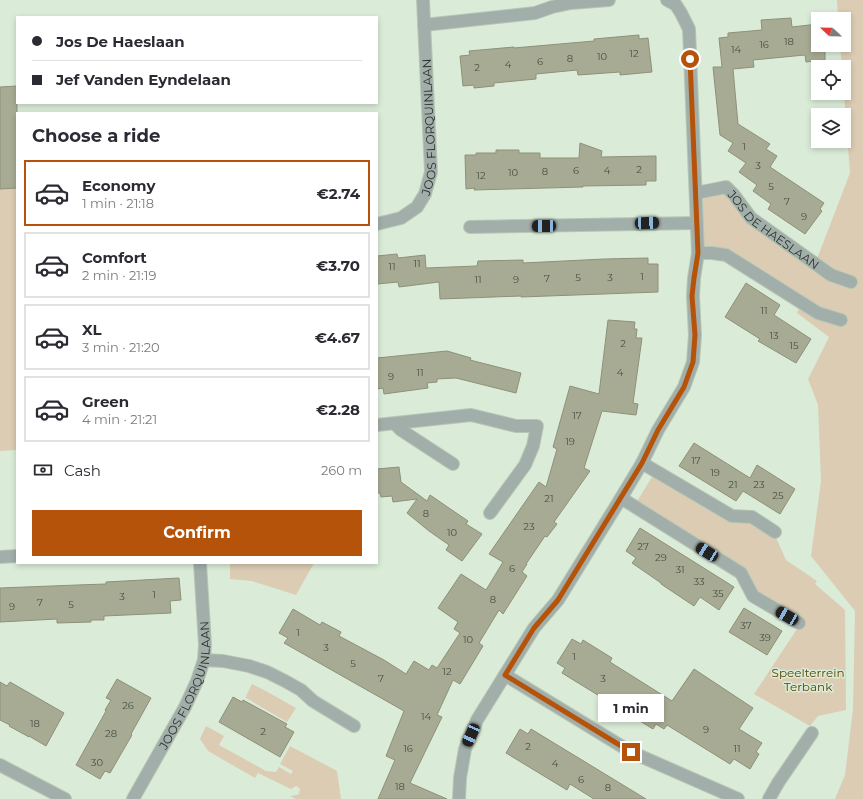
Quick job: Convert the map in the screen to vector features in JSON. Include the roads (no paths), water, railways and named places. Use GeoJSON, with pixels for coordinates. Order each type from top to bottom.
{"type":"FeatureCollection","features":[{"type":"Feature","properties":{"kind":"street","name":"JOOS FLORQUINLAAN"},"geometry":{"type":"LineString","coordinates":[[378,224],[402,218],[417,207],[425,194],[431,172],[423,0]]}},
{"type":"Feature","properties":{"kind":"street"},"geometry":{"type":"LineString","coordinates":[[424,25],[534,12],[571,3],[609,0]]}},
{"type":"Feature","properties":{"kind":"street"},"geometry":{"type":"LineString","coordinates":[[459,799],[460,778],[465,749],[478,720],[534,628],[558,600],[621,498],[642,463],[658,430],[684,387],[693,362],[695,335],[692,296],[698,253],[689,29],[675,2]]}},
{"type":"Feature","properties":{"kind":"street","name":"JOS DE HAESLAAN"},"geometry":{"type":"LineString","coordinates":[[696,193],[726,187],[734,195],[751,218],[831,275],[851,282]]}},
{"type":"Feature","properties":{"kind":"street"},"geometry":{"type":"LineString","coordinates":[[470,227],[697,223]]}},
{"type":"Feature","properties":{"kind":"street"},"geometry":{"type":"LineString","coordinates":[[698,253],[726,255],[818,313],[841,320]]}},
{"type":"Feature","properties":{"kind":"street"},"geometry":{"type":"LineString","coordinates":[[378,425],[471,415],[516,426],[537,426],[533,446],[525,465],[490,513]]}},
{"type":"Feature","properties":{"kind":"street"},"geometry":{"type":"LineString","coordinates":[[395,424],[401,430],[453,464]]}},
{"type":"Feature","properties":{"kind":"street"},"geometry":{"type":"LineString","coordinates":[[642,463],[732,516],[752,517],[775,532]]}},
{"type":"Feature","properties":{"kind":"street"},"geometry":{"type":"LineString","coordinates":[[621,498],[741,573],[753,596],[799,623]]}},
{"type":"Feature","properties":{"kind":"street"},"geometry":{"type":"LineString","coordinates":[[0,557],[16,556]]}},
{"type":"Feature","properties":{"kind":"street","name":"JOOS FLORQUINLAAN"},"geometry":{"type":"LineString","coordinates":[[133,799],[185,707],[197,681],[204,660],[205,645],[200,564]]}},
{"type":"Feature","properties":{"kind":"street"},"geometry":{"type":"LineString","coordinates":[[204,660],[223,661],[249,666],[267,672],[301,690],[313,702],[354,726]]}},
{"type":"Feature","properties":{"kind":"street"},"geometry":{"type":"LineString","coordinates":[[505,675],[631,752],[738,799]]}},
{"type":"Feature","properties":{"kind":"street"},"geometry":{"type":"LineString","coordinates":[[769,799],[812,733]]}},
{"type":"Feature","properties":{"kind":"street"},"geometry":{"type":"LineString","coordinates":[[0,765],[65,799]]}},
{"type":"Feature","properties":{"kind":"park label","name":"Speelterrein Terbank"},"geometry":{"type":"Point","coordinates":[808,679]}}]}
